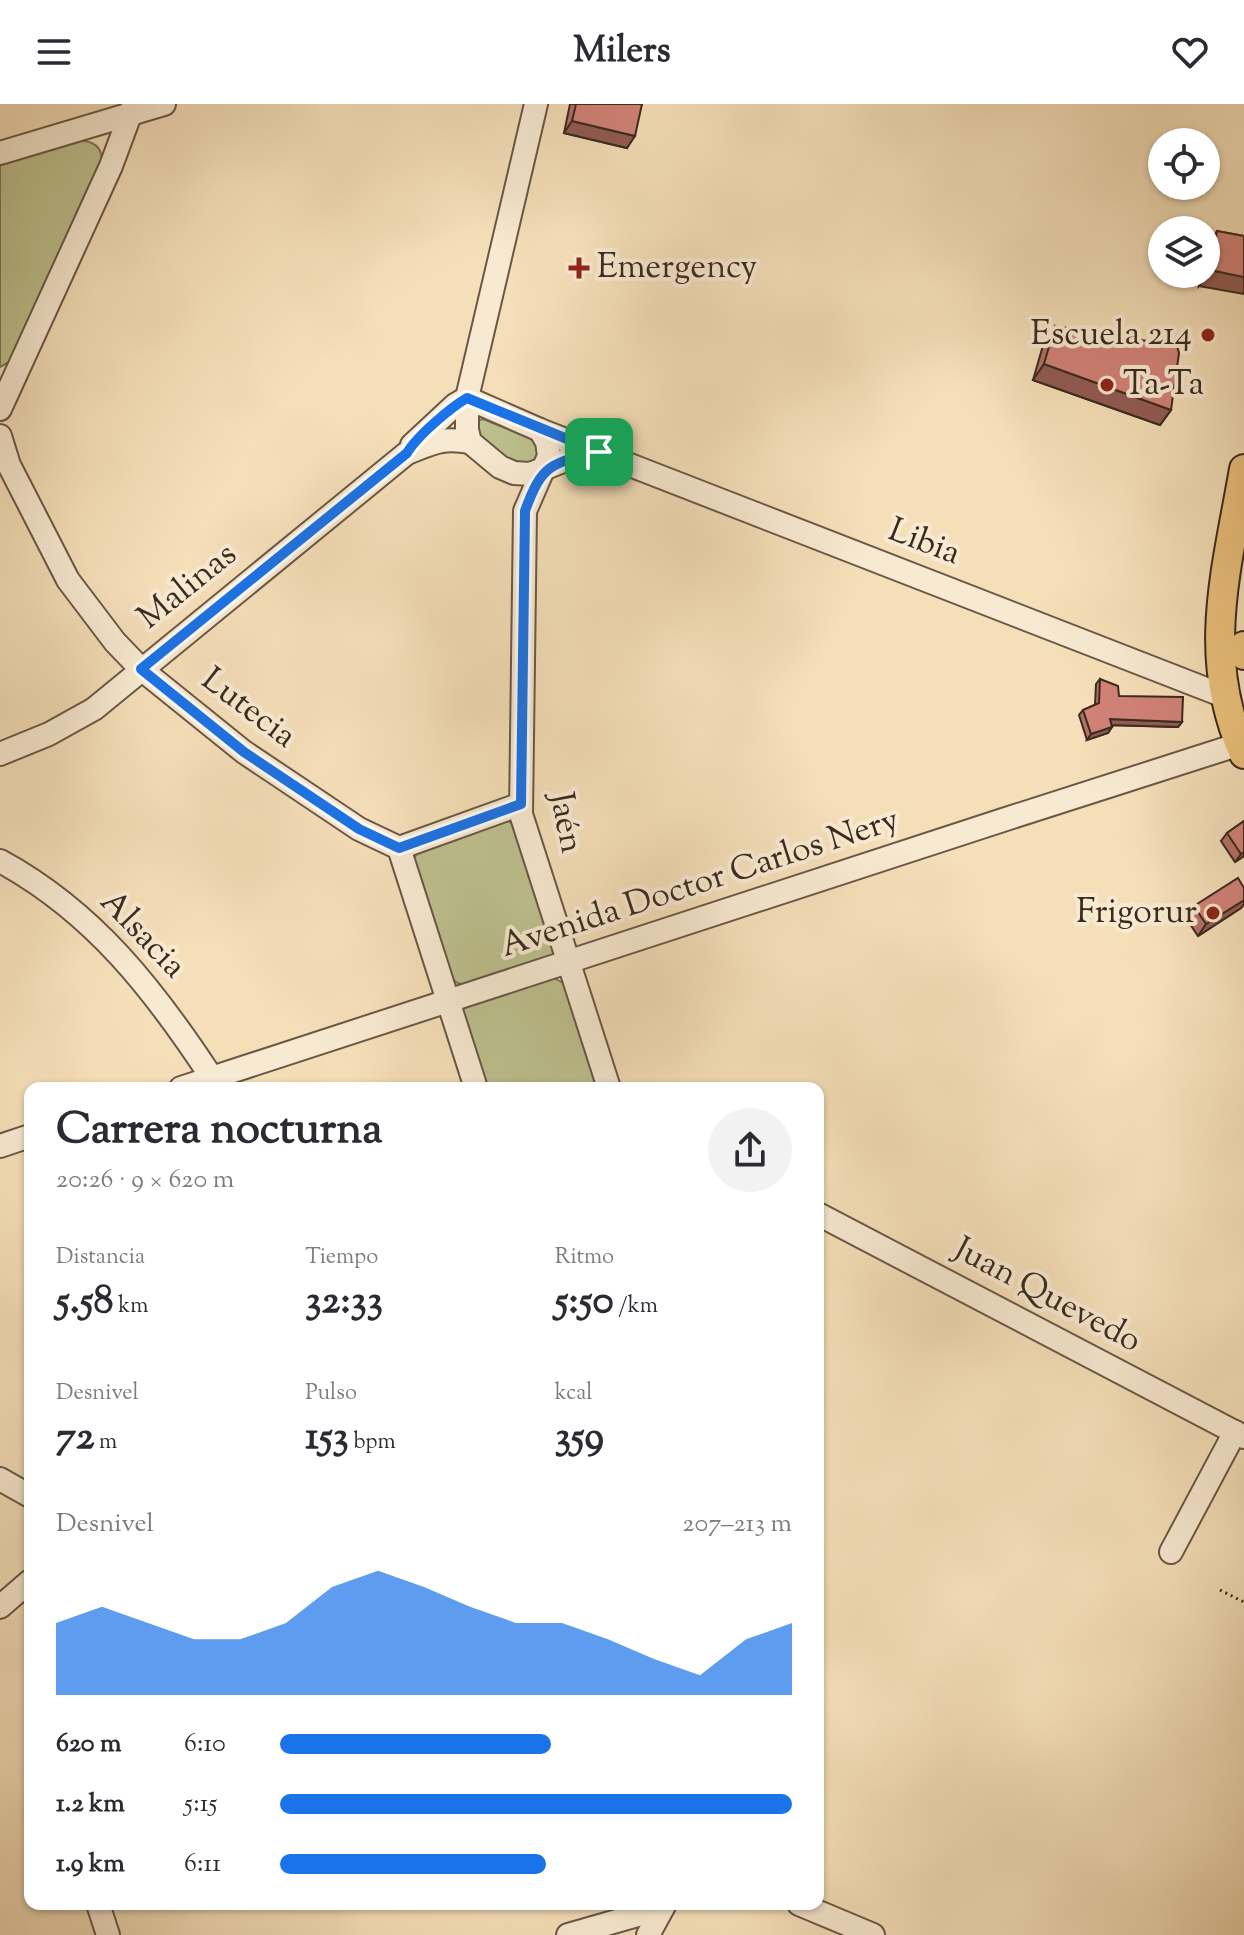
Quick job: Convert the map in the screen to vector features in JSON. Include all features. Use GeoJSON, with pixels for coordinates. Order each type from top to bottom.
{"type":"FeatureCollection","features":[{"type":"Feature","properties":{"kind":"main road"},"geometry":{"type":"LineString","coordinates":[[1242,749],[1224,696],[1219,652],[1220,617],[1244,469]]}},
{"type":"Feature","properties":{"kind":"main road"},"geometry":{"type":"LineString","coordinates":[[1244,646],[1244,655]]}},
{"type":"Feature","properties":{"kind":"street"},"geometry":{"type":"LineString","coordinates":[[0,153],[132,109],[164,104]]}},
{"type":"Feature","properties":{"kind":"street"},"geometry":{"type":"LineString","coordinates":[[536,104],[467,398],[467,430],[470,442],[500,467],[514,473],[530,474],[566,460],[599,452]]}},
{"type":"Feature","properties":{"kind":"street"},"geometry":{"type":"LineString","coordinates":[[0,409],[111,166],[132,109]]}},
{"type":"Feature","properties":{"kind":"street","name":"Libia"},"geometry":{"type":"LineString","coordinates":[[467,398],[540,430],[1224,696]]}},
{"type":"Feature","properties":{"kind":"street","name":"Malinas"},"geometry":{"type":"LineString","coordinates":[[407,453],[413,442],[467,398]]}},
{"type":"Feature","properties":{"kind":"street"},"geometry":{"type":"LineString","coordinates":[[540,430],[547,442],[549,456],[545,470]]}},
{"type":"Feature","properties":{"kind":"street","name":"Lutecia"},"geometry":{"type":"LineString","coordinates":[[0,436],[9,465],[68,580],[115,642],[141,669],[244,752],[359,829],[399,848]]}},
{"type":"Feature","properties":{"kind":"street","name":"Malinas"},"geometry":{"type":"LineString","coordinates":[[0,754],[49,734],[94,709],[407,453],[428,442],[443,439],[470,442]]}},
{"type":"Feature","properties":{"kind":"street","name":"Jaén"},"geometry":{"type":"LineString","coordinates":[[500,467],[512,483],[525,511]]}},
{"type":"Feature","properties":{"kind":"street","name":"Jaén"},"geometry":{"type":"LineString","coordinates":[[545,470],[525,511],[521,804],[525,830],[607,1082]]}},
{"type":"Feature","properties":{"kind":"street","name":"Avenida Doctor Carlos Nery"},"geometry":{"type":"LineString","coordinates":[[215,1082],[1058,801],[1242,749]]}},
{"type":"Feature","properties":{"kind":"street"},"geometry":{"type":"LineString","coordinates":[[474,1082],[399,848],[521,804]]}},
{"type":"Feature","properties":{"kind":"street","name":"Alsacia"},"geometry":{"type":"LineString","coordinates":[[0,861],[69,908],[123,957],[169,1013],[211,1082]]}},
{"type":"Feature","properties":{"kind":"street"},"geometry":{"type":"LineString","coordinates":[[0,1146],[24,1138]]}},
{"type":"Feature","properties":{"kind":"street","name":"Juan Quevedo"},"geometry":{"type":"LineString","coordinates":[[824,1217],[1240,1435]]}},
{"type":"Feature","properties":{"kind":"street"},"geometry":{"type":"LineString","coordinates":[[1171,1552],[1240,1435]]}},
{"type":"Feature","properties":{"kind":"street"},"geometry":{"type":"LineString","coordinates":[[0,1479],[24,1493]]}},
{"type":"Feature","properties":{"kind":"street"},"geometry":{"type":"LineString","coordinates":[[0,1607],[24,1586]]}},
{"type":"Feature","properties":{"kind":"street"},"geometry":{"type":"LineString","coordinates":[[100,1910],[108,1935]]}},
{"type":"Feature","properties":{"kind":"street"},"geometry":{"type":"LineString","coordinates":[[568,1935],[651,1910]]}},
{"type":"Feature","properties":{"kind":"street"},"geometry":{"type":"LineString","coordinates":[[648,1935],[662,1910]]}},
{"type":"Feature","properties":{"kind":"street"},"geometry":{"type":"LineString","coordinates":[[813,1910],[873,1935]]}},
{"type":"Feature","properties":{"kind":"path"},"geometry":{"type":"LineString","coordinates":[[1220,1590],[1244,1602]]}},
{"type":"Feature","properties":{"kind":"green space"},"geometry":{"type":"Polygon","coordinates":[[[79,141],[96,145],[102,161],[11,361],[0,367],[0,165],[79,141]]]}},
{"type":"Feature","properties":{"kind":"green space"},"geometry":{"type":"Polygon","coordinates":[[[483,419],[532,439],[545,448],[533,469],[506,459],[477,439],[477,421],[483,419]]]}},
{"type":"Feature","properties":{"kind":"green space"},"geometry":{"type":"Polygon","coordinates":[[[507,819],[516,828],[556,951],[551,957],[464,986],[452,980],[413,863],[418,849],[507,819]]]}},
{"type":"Feature","properties":{"kind":"green space"},"geometry":{"type":"Polygon","coordinates":[[[554,978],[568,990],[595,1082],[481,1082],[461,1008],[554,978]]]}},
{"type":"Feature","properties":{"kind":"building"},"geometry":{"type":"Polygon","coordinates":[[[576,104],[642,104],[635,136],[572,121],[576,104]]]}},
{"type":"Feature","properties":{"kind":"building"},"geometry":{"type":"Polygon","coordinates":[[[1220,232],[1244,236],[1244,277],[1220,272],[1220,232]]]}},
{"type":"Feature","properties":{"kind":"building","name":"Ta-Ta"},"geometry":{"type":"Polygon","coordinates":[[[1055,326],[1177,346],[1179,353],[1171,410],[1044,364],[1055,326]]]}},
{"type":"Feature","properties":{"kind":"building"},"geometry":{"type":"Polygon","coordinates":[[[1100,679],[1118,686],[1119,696],[1183,697],[1182,722],[1110,719],[1112,727],[1091,734],[1083,710],[1099,703],[1100,679]]]}},
{"type":"Feature","properties":{"kind":"building"},"geometry":{"type":"Polygon","coordinates":[[[1244,821],[1244,852],[1241,854],[1227,833],[1244,821]]]}},
{"type":"Feature","properties":{"kind":"building"},"geometry":{"type":"Polygon","coordinates":[[[1238,878],[1244,888],[1244,900],[1206,924],[1194,906],[1238,878]]]}},
{"type":"Feature","properties":{"kind":"place","name":"Emergency"},"geometry":{"type":"Point","coordinates":[579,268]}},
{"type":"Feature","properties":{"kind":"place","name":"Escuela 214"},"geometry":{"type":"Point","coordinates":[1208,335]}},
{"type":"Feature","properties":{"kind":"place","name":"Ta-Ta"},"geometry":{"type":"Point","coordinates":[1107,385]}},
{"type":"Feature","properties":{"kind":"place","name":"Frigorur"},"geometry":{"type":"Point","coordinates":[1213,913]}},
{"type":"Feature","properties":{"kind":"route"},"geometry":{"type":"LineString","coordinates":[[467,398],[599,452],[566,460],[545,470],[525,511],[521,804],[399,848],[333,813],[244,752],[141,669],[407,453],[413,442],[467,398]]}}]}
